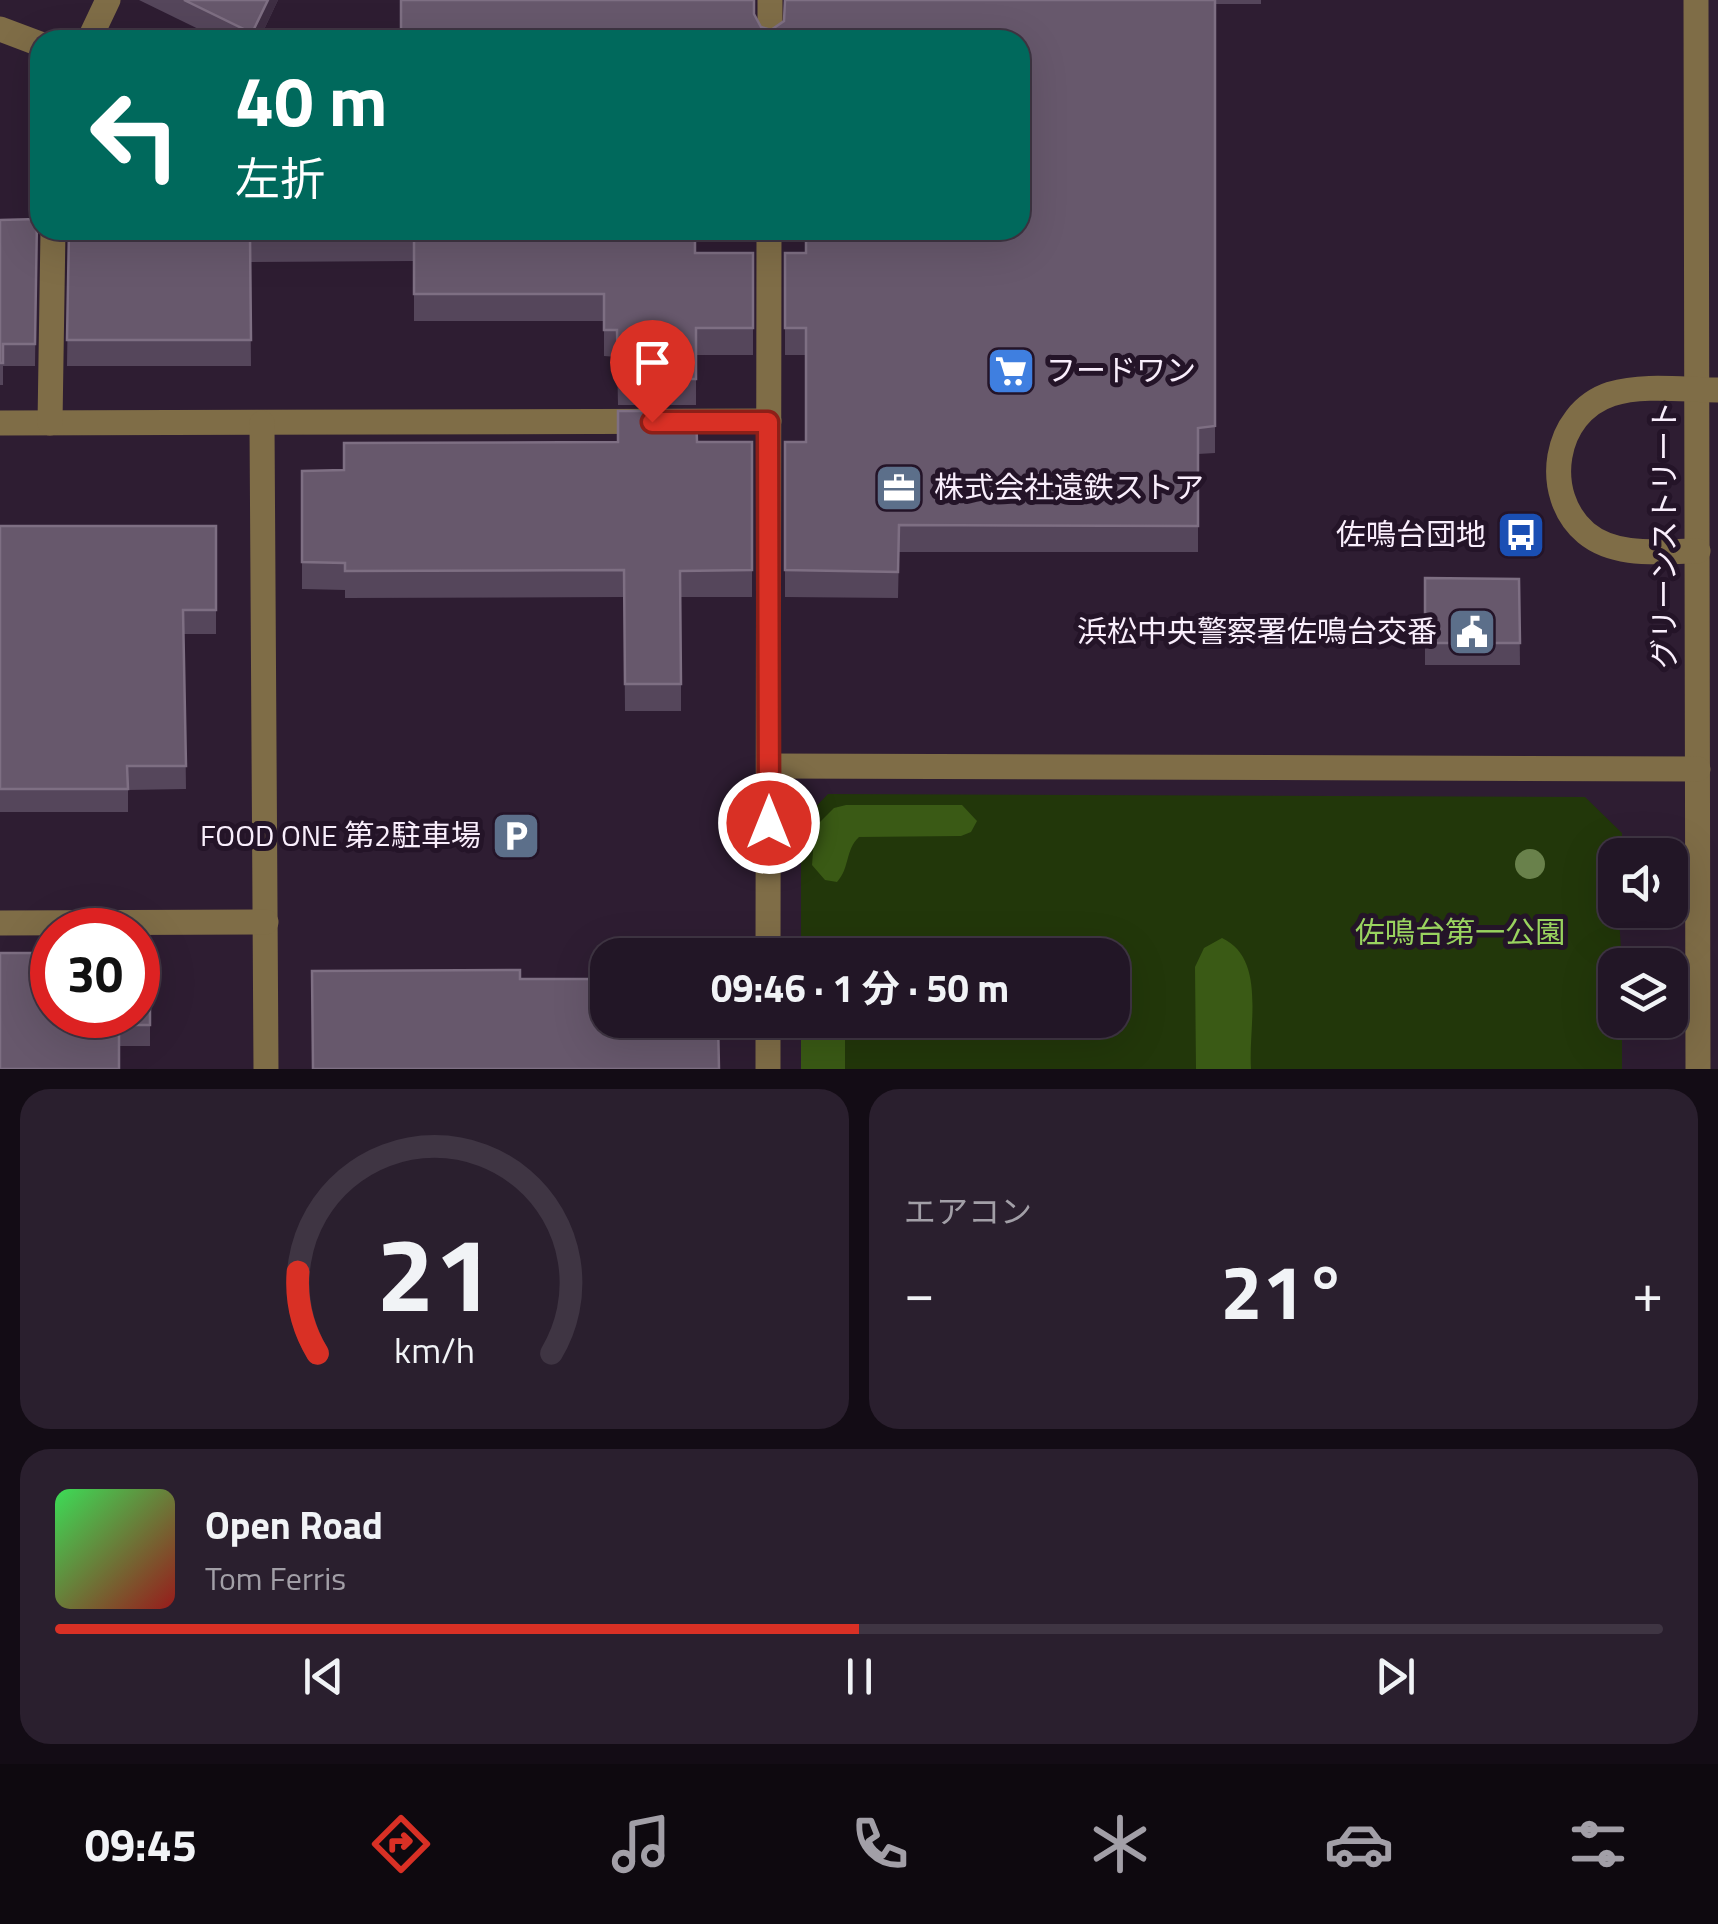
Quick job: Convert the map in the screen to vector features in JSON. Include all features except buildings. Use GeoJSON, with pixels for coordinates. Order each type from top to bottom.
{"type":"FeatureCollection","features":[{"type":"Feature","properties":{"kind":"street"},"geometry":{"type":"LineString","coordinates":[[94,30],[108,0]]}},
{"type":"Feature","properties":{"kind":"street"},"geometry":{"type":"LineString","coordinates":[[770,0],[770,30]]}},
{"type":"Feature","properties":{"kind":"street","name":"グリーンストリート"},"geometry":{"type":"LineString","coordinates":[[1696,0],[1708,390],[1698,552],[1698,769],[1708,922],[1698,1069]]}},
{"type":"Feature","properties":{"kind":"street"},"geometry":{"type":"LineString","coordinates":[[0,30],[30,40]]}},
{"type":"Feature","properties":{"kind":"street"},"geometry":{"type":"LineString","coordinates":[[50,423],[52,240]]}},
{"type":"Feature","properties":{"kind":"street"},"geometry":{"type":"LineString","coordinates":[[768,938],[769,240]]}},
{"type":"Feature","properties":{"kind":"street"},"geometry":{"type":"LineString","coordinates":[[1698,552],[1624,549],[1586,532],[1563,497],[1558,456],[1568,430],[1586,408],[1609,394],[1708,390]]}},
{"type":"Feature","properties":{"kind":"street"},"geometry":{"type":"LineString","coordinates":[[0,423],[768,422]]}},
{"type":"Feature","properties":{"kind":"street"},"geometry":{"type":"LineString","coordinates":[[262,423],[266,1069]]}},
{"type":"Feature","properties":{"kind":"street"},"geometry":{"type":"LineString","coordinates":[[769,766],[1698,769]]}},
{"type":"Feature","properties":{"kind":"street"},"geometry":{"type":"LineString","coordinates":[[0,922],[266,922]]}},
{"type":"Feature","properties":{"kind":"street"},"geometry":{"type":"LineString","coordinates":[[768,1038],[768,1069]]}},
{"type":"Feature","properties":{"kind":"green space","name":"佐鳴台第一公園"},"geometry":{"type":"Polygon","coordinates":[[[828,794],[1585,797],[1622,833],[1622,838],[1598,838],[1598,928],[1620,928],[1621,948],[1598,948],[1598,1038],[1622,1038],[1622,1069],[801,1069],[801,1038],[1130,1038],[1130,938],[801,938],[801,822],[828,794]]]}},
{"type":"Feature","properties":{"kind":"green space"},"geometry":{"type":"Polygon","coordinates":[[[962,805],[977,821],[971,832],[961,836],[859,837],[837,882],[825,880],[812,865],[815,827],[834,808],[962,805]]]}},
{"type":"Feature","properties":{"kind":"green space"},"geometry":{"type":"Polygon","coordinates":[[[1222,938],[1236,948],[1250,977],[1251,1069],[1196,1069],[1195,967],[1204,948],[1222,938]]]}},
{"type":"Feature","properties":{"kind":"green space"},"geometry":{"type":"Polygon","coordinates":[[[801,1038],[845,1038],[845,1069],[801,1069],[801,1038]]]}},
{"type":"Feature","properties":{"kind":"place","name":"フードワン"},"geometry":{"type":"Point","coordinates":[1011,371]}},
{"type":"Feature","properties":{"kind":"place","name":"株式会社遠鉄ストア"},"geometry":{"type":"Point","coordinates":[899,488]}},
{"type":"Feature","properties":{"kind":"place","name":"佐鳴台団地"},"geometry":{"type":"Point","coordinates":[1521,535]}},
{"type":"Feature","properties":{"kind":"place","name":"浜松中央警察署佐鳴台交番"},"geometry":{"type":"Point","coordinates":[1472,632]}},
{"type":"Feature","properties":{"kind":"place","name":"FOOD ONE 第2駐車場"},"geometry":{"type":"Point","coordinates":[516,836]}},
{"type":"Feature","properties":{"kind":"route"},"geometry":{"type":"LineString","coordinates":[[652,422],[768,422],[769,823]]}}]}
